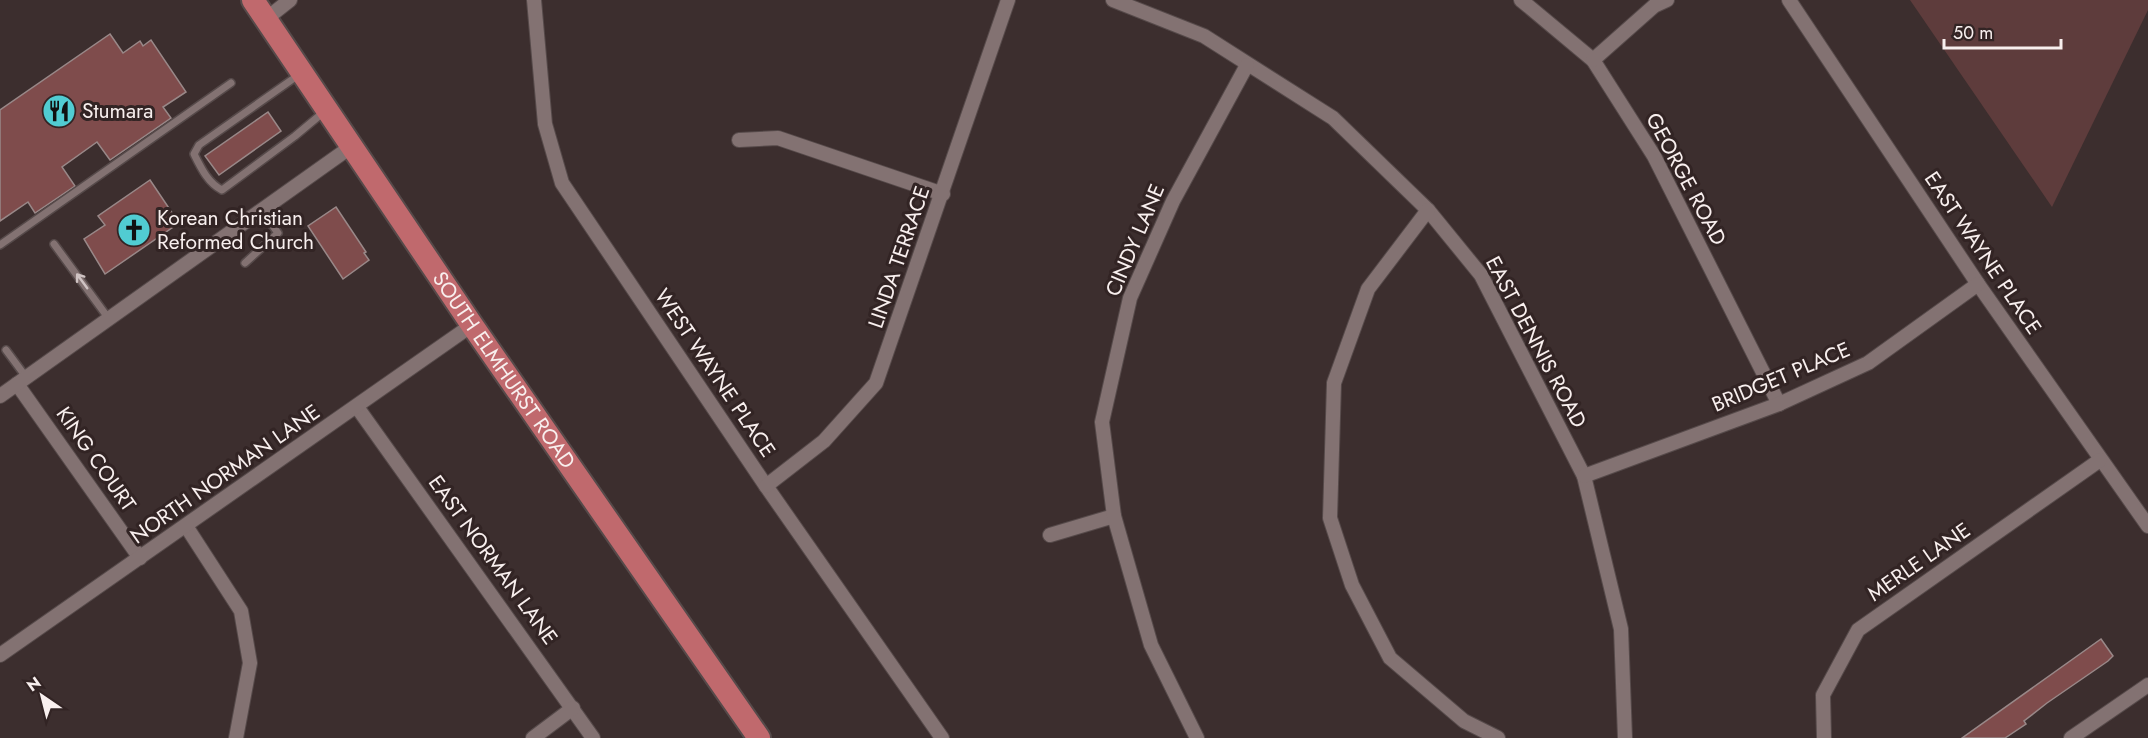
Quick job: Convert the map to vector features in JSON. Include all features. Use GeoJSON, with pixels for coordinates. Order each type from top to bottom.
{"type":"FeatureCollection","features":[{"type":"Feature","properties":{"kind":"main road","name":"SOUTH ELMHURST ROAD"},"geometry":{"type":"LineString","coordinates":[[260,9],[472,325],[759,738]]}},
{"type":"Feature","properties":{"kind":"street"},"geometry":{"type":"LineString","coordinates":[[260,9],[290,0]]}},
{"type":"Feature","properties":{"kind":"street","name":"WEST WAYNE PLACE"},"geometry":{"type":"LineString","coordinates":[[534,0],[545,124],[562,183],[766,486],[942,738]]}},
{"type":"Feature","properties":{"kind":"street","name":"LINDA TERRACE"},"geometry":{"type":"LineString","coordinates":[[766,486],[824,441],[876,383],[1008,0]]}},
{"type":"Feature","properties":{"kind":"street","name":"EAST DENNIS ROAD"},"geometry":{"type":"LineString","coordinates":[[1113,0],[1204,36],[1333,118],[1428,210],[1481,275],[1584,476],[1621,629],[1625,738]]}},
{"type":"Feature","properties":{"kind":"street","name":"GEORGE ROAD"},"geometry":{"type":"LineString","coordinates":[[1521,0],[1593,60],[1654,156],[1779,404]]}},
{"type":"Feature","properties":{"kind":"street"},"geometry":{"type":"LineString","coordinates":[[1593,60],[1654,6],[1667,0]]}},
{"type":"Feature","properties":{"kind":"street","name":"EAST WAYNE PLACE"},"geometry":{"type":"LineString","coordinates":[[1789,0],[1978,284],[2148,526]]}},
{"type":"Feature","properties":{"kind":"street","name":"CINDY LANE"},"geometry":{"type":"LineString","coordinates":[[1197,738],[1151,645],[1114,516],[1102,422],[1130,298],[1173,201],[1247,65]]}},
{"type":"Feature","properties":{"kind":"street"},"geometry":{"type":"LineString","coordinates":[[739,140],[778,138],[943,194]]}},
{"type":"Feature","properties":{"kind":"street"},"geometry":{"type":"LineString","coordinates":[[0,396],[352,146]]}},
{"type":"Feature","properties":{"kind":"street"},"geometry":{"type":"LineString","coordinates":[[1428,210],[1368,289],[1334,383],[1330,518],[1352,585],[1390,658],[1464,721],[1498,738]]}},
{"type":"Feature","properties":{"kind":"street","name":"BRIDGET PLACE"},"geometry":{"type":"LineString","coordinates":[[1584,476],[1779,404],[1868,363],[1978,284]]}},
{"type":"Feature","properties":{"kind":"street","name":"NORTH NORMAN LANE"},"geometry":{"type":"LineString","coordinates":[[0,655],[472,325]]}},
{"type":"Feature","properties":{"kind":"street","name":"KING COURT"},"geometry":{"type":"LineString","coordinates":[[22,380],[140,558]]}},
{"type":"Feature","properties":{"kind":"street","name":"EAST NORMAN LANE"},"geometry":{"type":"LineString","coordinates":[[357,407],[593,738]]}},
{"type":"Feature","properties":{"kind":"street","name":"MERLE LANE"},"geometry":{"type":"LineString","coordinates":[[1824,738],[1823,695],[1858,630],[2100,460]]}},
{"type":"Feature","properties":{"kind":"street"},"geometry":{"type":"LineString","coordinates":[[1050,535],[1114,516]]}},
{"type":"Feature","properties":{"kind":"street"},"geometry":{"type":"LineString","coordinates":[[186,526],[241,611],[250,663],[236,738]]}},
{"type":"Feature","properties":{"kind":"street"},"geometry":{"type":"LineString","coordinates":[[2071,738],[2148,685]]}},
{"type":"Feature","properties":{"kind":"street"},"geometry":{"type":"LineString","coordinates":[[533,738],[573,708]]}},
{"type":"Feature","properties":{"kind":"lane"},"geometry":{"type":"LineString","coordinates":[[302,73],[199,146],[194,154],[213,185],[222,190],[295,136],[327,109]]}},
{"type":"Feature","properties":{"kind":"lane"},"geometry":{"type":"LineString","coordinates":[[0,245],[231,83]]}},
{"type":"Feature","properties":{"kind":"lane"},"geometry":{"type":"LineString","coordinates":[[245,262],[278,233],[261,210]]}},
{"type":"Feature","properties":{"kind":"lane"},"geometry":{"type":"LineString","coordinates":[[54,244],[109,319]]}},
{"type":"Feature","properties":{"kind":"lane"},"geometry":{"type":"LineString","coordinates":[[6,350],[22,380]]}},
{"type":"Feature","properties":{"kind":"shaded area"},"geometry":{"type":"Polygon","coordinates":[[[1910,0],[2148,0],[2148,10],[2052,207],[1910,0]]]}},
{"type":"Feature","properties":{"kind":"building"},"geometry":{"type":"Polygon","coordinates":[[[110,34],[123,53],[140,41],[143,46],[151,40],[186,92],[163,107],[171,118],[110,160],[97,142],[62,167],[75,186],[35,213],[28,202],[0,221],[0,110],[110,34]]]}},
{"type":"Feature","properties":{"kind":"building"},"geometry":{"type":"Polygon","coordinates":[[[268,112],[281,131],[219,175],[205,156],[268,112]]]}},
{"type":"Feature","properties":{"kind":"building","name":"Korean Christian Reformed Church"},"geometry":{"type":"Polygon","coordinates":[[[150,180],[179,223],[105,274],[84,239],[105,225],[98,216],[150,180]]]}},
{"type":"Feature","properties":{"kind":"building"},"geometry":{"type":"Polygon","coordinates":[[[336,207],[369,260],[343,279],[308,226],[336,207]]]}},
{"type":"Feature","properties":{"kind":"building"},"geometry":{"type":"Polygon","coordinates":[[[2101,639],[2113,656],[2047,703],[2024,721],[2026,724],[2005,738],[1962,738],[2101,639]]]}},
{"type":"Feature","properties":{"kind":"place","name":"Stumara"},"geometry":{"type":"Point","coordinates":[59,111]}},
{"type":"Feature","properties":{"kind":"place","name":"Korean Christian Reformed Church"},"geometry":{"type":"Point","coordinates":[134,230]}}]}
